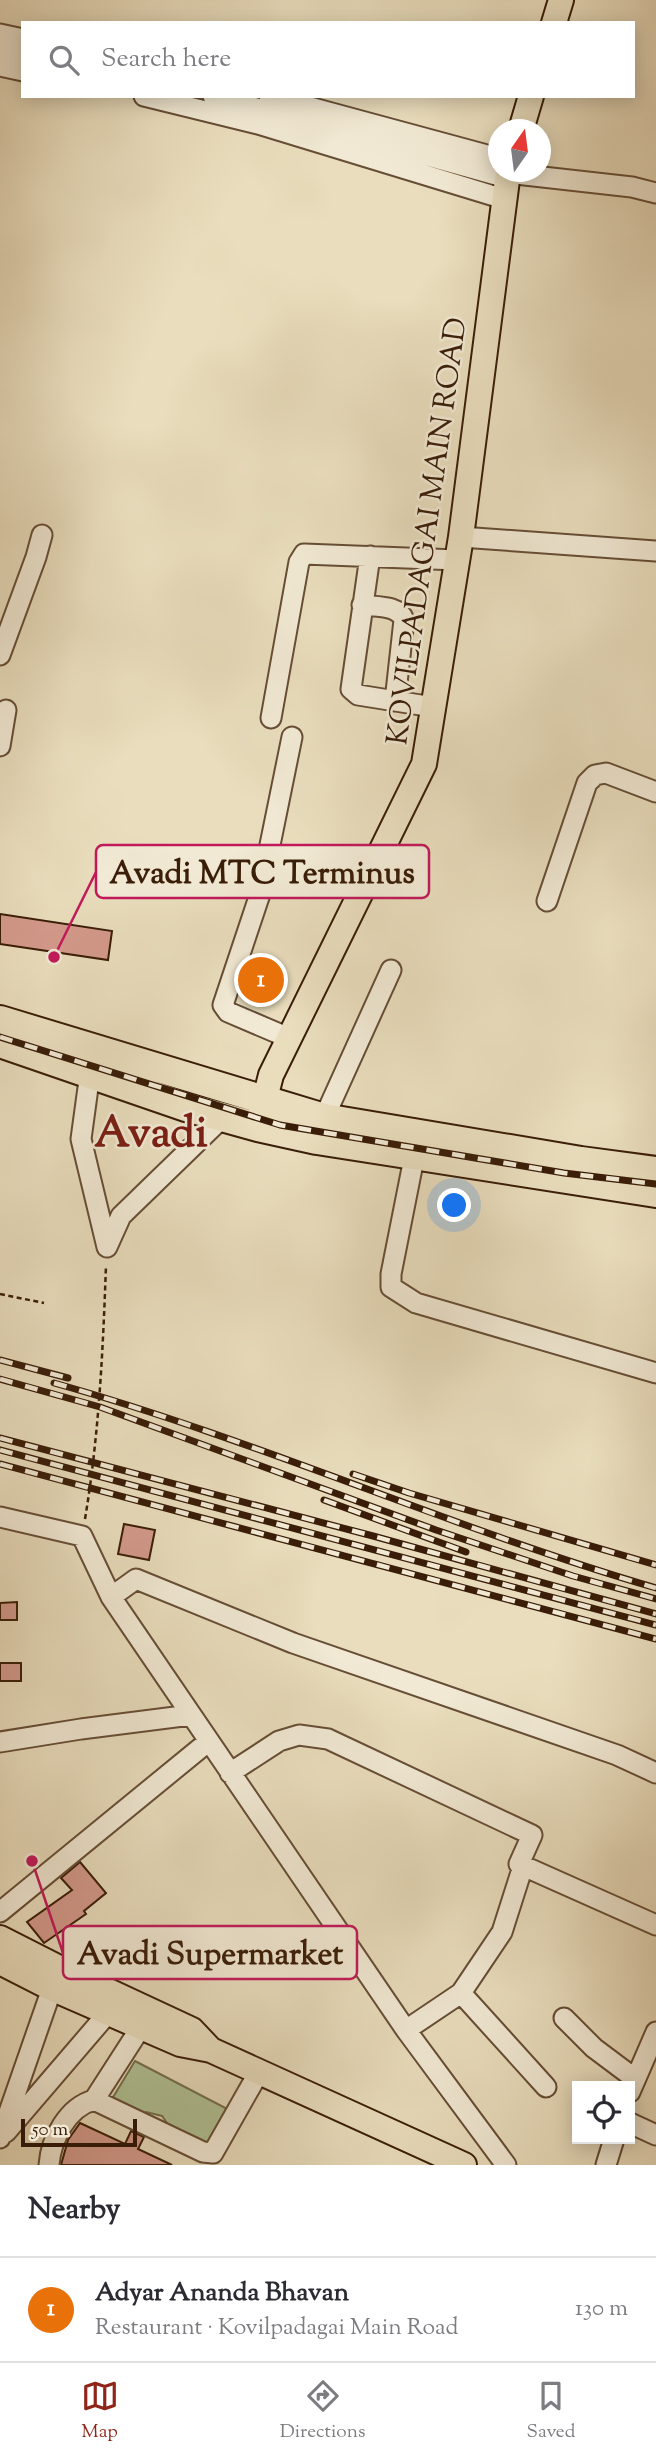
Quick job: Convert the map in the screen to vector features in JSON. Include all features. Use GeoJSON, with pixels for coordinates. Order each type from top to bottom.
{"type":"FeatureCollection","features":[{"type":"Feature","properties":{"kind":"highway"},"geometry":{"type":"LineString","coordinates":[[0,1020],[264,1101],[320,1129],[417,1145],[656,1193]]}},
{"type":"Feature","properties":{"kind":"highway"},"geometry":{"type":"LineString","coordinates":[[0,1043],[222,1118],[264,1101]]}},
{"type":"Feature","properties":{"kind":"highway"},"geometry":{"type":"LineString","coordinates":[[417,1145],[656,1171]]}},
{"type":"Feature","properties":{"kind":"main road"},"geometry":{"type":"LineString","coordinates":[[555,21],[561,0]]}},
{"type":"Feature","properties":{"kind":"main road"},"geometry":{"type":"LineString","coordinates":[[524,119],[530,98]]}},
{"type":"Feature","properties":{"kind":"main road","name":"KOVILPADAGAI MAIN ROAD"},"geometry":{"type":"LineString","coordinates":[[264,1101],[289,1038],[424,764],[459,548],[504,182]]}},
{"type":"Feature","properties":{"kind":"main road"},"geometry":{"type":"LineString","coordinates":[[0,1938],[107,2013],[180,2043],[211,2050],[464,2165]]}},
{"type":"Feature","properties":{"kind":"main road"},"geometry":{"type":"LineString","coordinates":[[0,1962],[56,1979],[192,2030],[211,2050]]}},
{"type":"Feature","properties":{"kind":"street"},"geometry":{"type":"LineString","coordinates":[[0,34],[21,39]]}},
{"type":"Feature","properties":{"kind":"street"},"geometry":{"type":"LineString","coordinates":[[0,51],[21,55]]}},
{"type":"Feature","properties":{"kind":"street"},"geometry":{"type":"LineString","coordinates":[[0,66],[21,71]]}},
{"type":"Feature","properties":{"kind":"street"},"geometry":{"type":"LineString","coordinates":[[152,98],[258,124],[488,172]]}},
{"type":"Feature","properties":{"kind":"street"},"geometry":{"type":"LineString","coordinates":[[221,98],[488,171]]}},
{"type":"Feature","properties":{"kind":"street"},"geometry":{"type":"LineString","coordinates":[[275,98],[488,170]]}},
{"type":"Feature","properties":{"kind":"street"},"geometry":{"type":"LineString","coordinates":[[551,180],[632,187],[656,193]]}},
{"type":"Feature","properties":{"kind":"street"},"geometry":{"type":"LineString","coordinates":[[0,656],[4,634],[42,535]]}},
{"type":"Feature","properties":{"kind":"street"},"geometry":{"type":"LineString","coordinates":[[271,718],[301,557],[309,553],[370,556],[459,548],[656,551]]}},
{"type":"Feature","properties":{"kind":"street"},"geometry":{"type":"LineString","coordinates":[[370,556],[351,689],[358,695],[433,707]]}},
{"type":"Feature","properties":{"kind":"street"},"geometry":{"type":"LineString","coordinates":[[362,605],[396,610],[403,615],[394,701]]}},
{"type":"Feature","properties":{"kind":"street"},"geometry":{"type":"LineString","coordinates":[[0,746],[6,710]]}},
{"type":"Feature","properties":{"kind":"street"},"geometry":{"type":"LineString","coordinates":[[289,1038],[228,1012],[223,1005],[260,894],[292,737]]}},
{"type":"Feature","properties":{"kind":"street"},"geometry":{"type":"LineString","coordinates":[[547,901],[587,783],[595,775],[606,773],[656,792]]}},
{"type":"Feature","properties":{"kind":"street"},"geometry":{"type":"LineString","coordinates":[[320,1129],[391,970]]}},
{"type":"Feature","properties":{"kind":"street"},"geometry":{"type":"LineString","coordinates":[[90,1073],[81,1139],[107,1247]]}},
{"type":"Feature","properties":{"kind":"street"},"geometry":{"type":"LineString","coordinates":[[107,1247],[121,1216],[222,1118]]}},
{"type":"Feature","properties":{"kind":"street"},"geometry":{"type":"LineString","coordinates":[[417,1145],[391,1274],[391,1287],[416,1303],[656,1373]]}},
{"type":"Feature","properties":{"kind":"street"},"geometry":{"type":"LineString","coordinates":[[0,1517],[82,1536],[111,1597],[406,2029],[506,2165]]}},
{"type":"Feature","properties":{"kind":"street"},"geometry":{"type":"LineString","coordinates":[[111,1597],[136,1578],[293,1643],[617,1755],[656,1773]]}},
{"type":"Feature","properties":{"kind":"street"},"geometry":{"type":"LineString","coordinates":[[0,1742],[81,1728],[191,1715]]}},
{"type":"Feature","properties":{"kind":"street"},"geometry":{"type":"LineString","coordinates":[[230,1773],[279,1741],[299,1735],[328,1739],[532,1835],[519,1864],[656,1925]]}},
{"type":"Feature","properties":{"kind":"street"},"geometry":{"type":"LineString","coordinates":[[0,1912],[209,1741]]}},
{"type":"Feature","properties":{"kind":"street"},"geometry":{"type":"LineString","coordinates":[[406,2029],[461,1993],[502,1932],[523,1866]]}},
{"type":"Feature","properties":{"kind":"street"},"geometry":{"type":"LineString","coordinates":[[0,2139],[56,1979]]}},
{"type":"Feature","properties":{"kind":"street"},"geometry":{"type":"LineString","coordinates":[[461,1993],[546,2087]]}},
{"type":"Feature","properties":{"kind":"street"},"geometry":{"type":"LineString","coordinates":[[0,2139],[107,2013]]}},
{"type":"Feature","properties":{"kind":"street"},"geometry":{"type":"LineString","coordinates":[[564,2018],[628,2081]]}},
{"type":"Feature","properties":{"kind":"street"},"geometry":{"type":"LineString","coordinates":[[49,2165],[53,2144],[69,2114],[81,2104],[94,2100],[141,2027]]}},
{"type":"Feature","properties":{"kind":"street"},"geometry":{"type":"LineString","coordinates":[[634,2081],[656,2032]]}},
{"type":"Feature","properties":{"kind":"street"},"geometry":{"type":"LineString","coordinates":[[94,2100],[208,2154],[213,2152],[259,2072]]}},
{"type":"Feature","properties":{"kind":"street"},"geometry":{"type":"LineString","coordinates":[[635,2125],[656,2135]]}},
{"type":"Feature","properties":{"kind":"street"},"geometry":{"type":"LineString","coordinates":[[606,2165],[612,2144]]}},
{"type":"Feature","properties":{"kind":"path"},"geometry":{"type":"LineString","coordinates":[[82,1536],[93,1475],[100,1407],[107,1247]]}},
{"type":"Feature","properties":{"kind":"path"},"geometry":{"type":"LineString","coordinates":[[0,1294],[44,1303]]}},
{"type":"Feature","properties":{"kind":"green space"},"geometry":{"type":"Polygon","coordinates":[[[135,2061],[235,2113],[214,2150],[172,2130],[162,2116],[146,2112],[139,2114],[112,2099],[135,2061]]]}},
{"type":"Feature","properties":{"kind":"building"},"geometry":{"type":"Polygon","coordinates":[[[0,914],[112,931],[108,960],[0,944],[0,914]]]}},
{"type":"Feature","properties":{"kind":"building"},"geometry":{"type":"Polygon","coordinates":[[[124,1524],[155,1530],[149,1560],[118,1554],[124,1524]]]}},
{"type":"Feature","properties":{"kind":"building"},"geometry":{"type":"Polygon","coordinates":[[[17,1602],[17,1620],[0,1620],[0,1603],[17,1602]]]}},
{"type":"Feature","properties":{"kind":"building"},"geometry":{"type":"Polygon","coordinates":[[[0,1663],[21,1663],[21,1681],[0,1681],[0,1663]]]}},
{"type":"Feature","properties":{"kind":"building"},"geometry":{"type":"Polygon","coordinates":[[[80,1862],[106,1893],[84,1911],[86,1914],[44,1943],[27,1922],[72,1890],[61,1878],[80,1862]]]}},
{"type":"Feature","properties":{"kind":"building"},"geometry":{"type":"Polygon","coordinates":[[[80,2123],[125,2144],[131,2131],[144,2137],[138,2149],[172,2165],[61,2165],[68,2140],[80,2123]]]}},
{"type":"Feature","properties":{"kind":"railway"},"geometry":{"type":"LineString","coordinates":[[0,1037],[280,1125],[564,1173],[656,1184]]}},
{"type":"Feature","properties":{"kind":"railway"},"geometry":{"type":"LineString","coordinates":[[0,1360],[68,1378]]}},
{"type":"Feature","properties":{"kind":"railway"},"geometry":{"type":"LineString","coordinates":[[0,1379],[100,1407],[436,1530],[573,1576],[656,1599]]}},
{"type":"Feature","properties":{"kind":"railway"},"geometry":{"type":"LineString","coordinates":[[54,1383],[206,1431],[505,1539],[656,1588]]}},
{"type":"Feature","properties":{"kind":"railway"},"geometry":{"type":"LineString","coordinates":[[0,1438],[656,1614]]}},
{"type":"Feature","properties":{"kind":"railway"},"geometry":{"type":"LineString","coordinates":[[0,1450],[656,1625]]}},
{"type":"Feature","properties":{"kind":"railway"},"geometry":{"type":"LineString","coordinates":[[0,1464],[656,1639]]}},
{"type":"Feature","properties":{"kind":"railway"},"geometry":{"type":"LineString","coordinates":[[353,1474],[656,1565]]}},
{"type":"Feature","properties":{"kind":"railway"},"geometry":{"type":"LineString","coordinates":[[324,1500],[466,1552]]}},
{"type":"Feature","properties":{"kind":"place","name":"Avadi MTC Terminus"},"geometry":{"type":"Point","coordinates":[54,957]}},
{"type":"Feature","properties":{"kind":"place","name":"Adyar Ananda Bhavan"},"geometry":{"type":"Point","coordinates":[261,980]}},
{"type":"Feature","properties":{"kind":"place","name":"Avadi Supermarket"},"geometry":{"type":"Point","coordinates":[32,1861]}},
{"type":"Feature","properties":{"kind":"district","name":"Avadi"},"geometry":{"type":"Point","coordinates":[151,1131]}}]}
